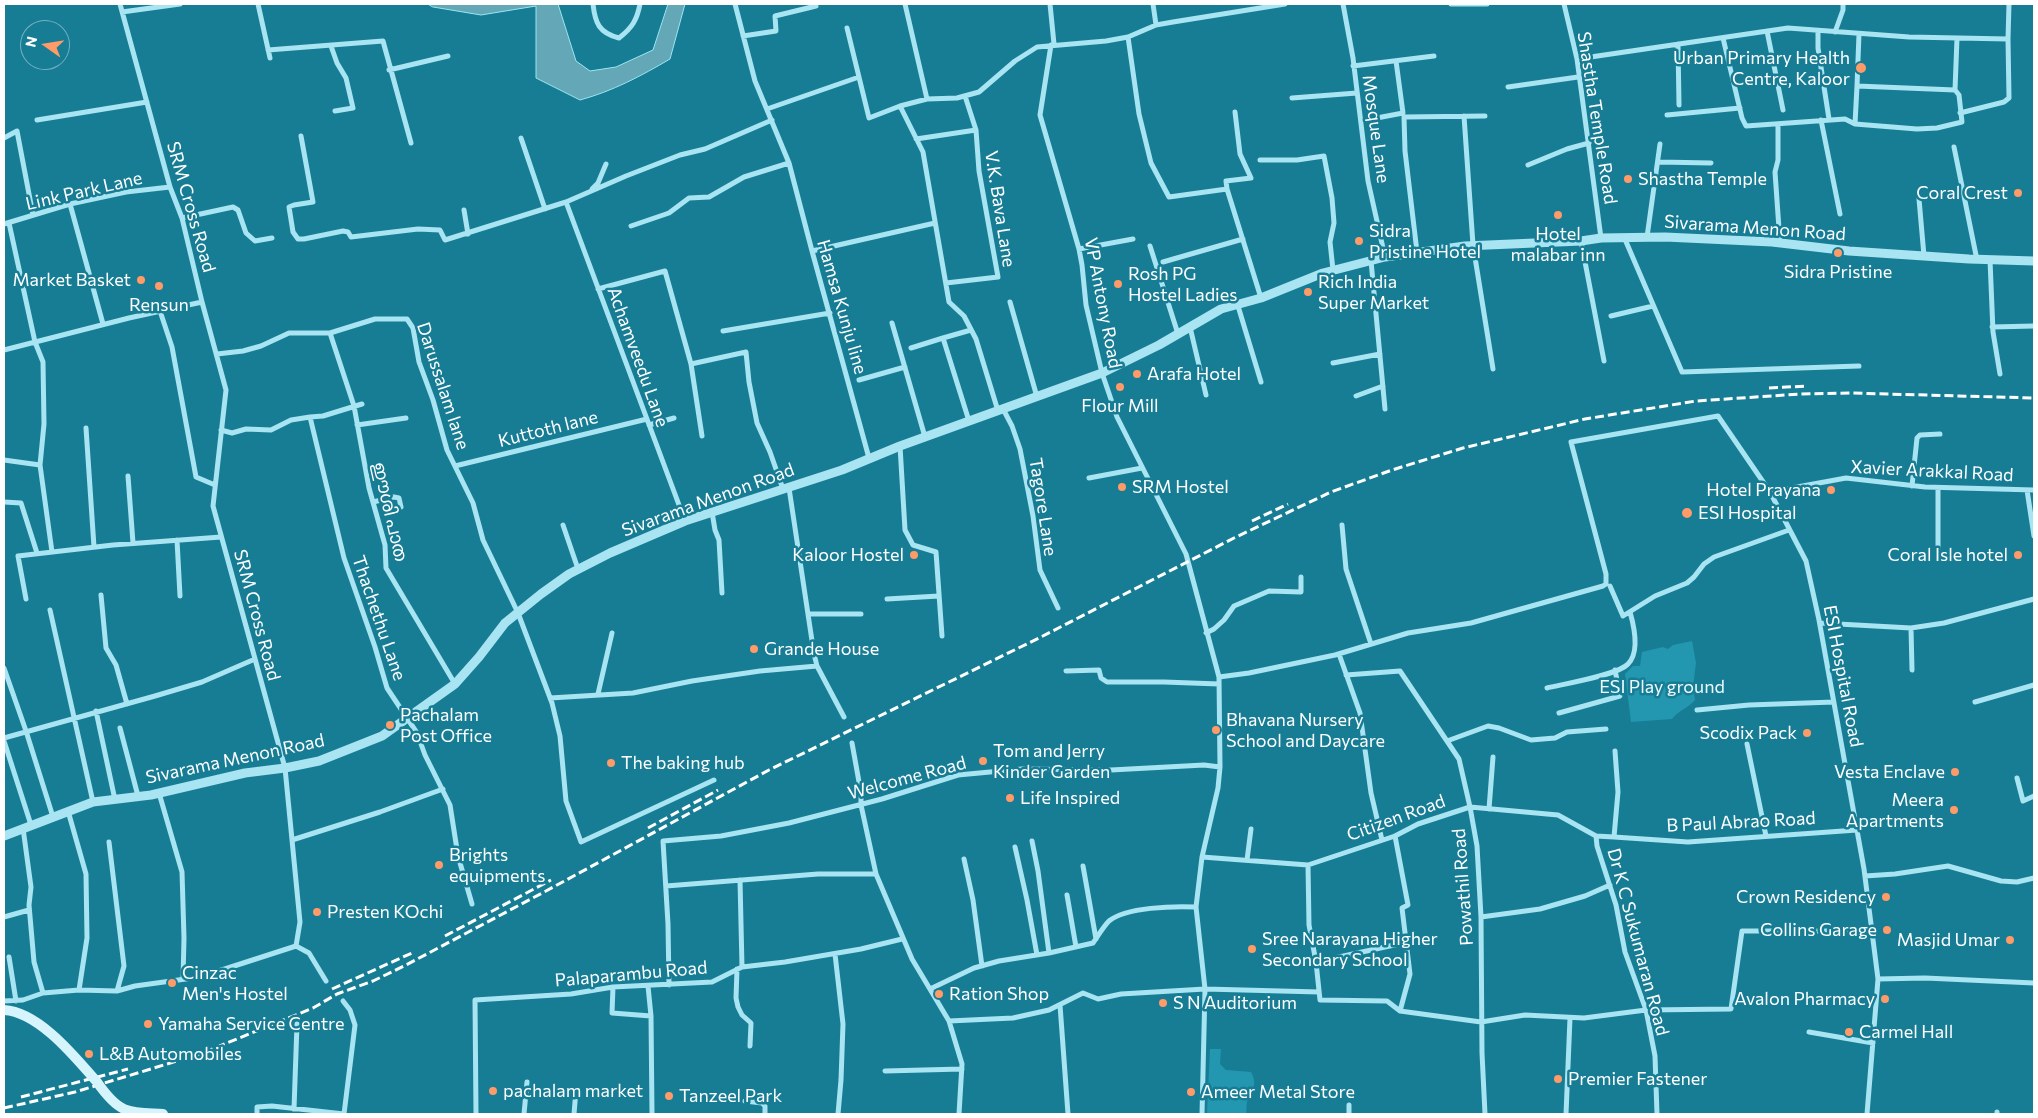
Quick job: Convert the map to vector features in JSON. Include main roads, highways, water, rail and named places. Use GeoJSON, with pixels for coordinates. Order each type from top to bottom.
{"type":"FeatureCollection","features":[{"type":"Feature","properties":{"kind":"main road"},"geometry":{"type":"LineString","coordinates":[[4,1010],[12,1010],[35,1022],[64,1046],[123,1109],[163,1114]]}},
{"type":"Feature","properties":{"kind":"railway"},"geometry":{"type":"LineString","coordinates":[[1769,388],[1807,386]]}},
{"type":"Feature","properties":{"kind":"railway"},"geometry":{"type":"LineString","coordinates":[[4,1108],[75,1092],[200,1054],[313,1008],[337,994],[373,981],[546,891],[769,770],[1039,638],[1234,538],[1331,492],[1392,470],[1463,448],[1585,419],[1696,401],[1800,394],[1850,393],[2034,398]]}},
{"type":"Feature","properties":{"kind":"railway"},"geometry":{"type":"LineString","coordinates":[[1252,521],[1288,504]]}},
{"type":"Feature","properties":{"kind":"railway"},"geometry":{"type":"LineString","coordinates":[[648,828],[718,790]]}},
{"type":"Feature","properties":{"kind":"railway"},"geometry":{"type":"LineString","coordinates":[[445,936],[551,880]]}},
{"type":"Feature","properties":{"kind":"railway"},"geometry":{"type":"LineString","coordinates":[[332,989],[412,953]]}},
{"type":"Feature","properties":{"kind":"railway"},"geometry":{"type":"LineString","coordinates":[[21,1097],[128,1069]]}},
{"type":"Feature","properties":{"kind":"place","name":"Urban Primary Health Centre, Kaloor"},"geometry":{"type":"Point","coordinates":[1861,68]}},
{"type":"Feature","properties":{"kind":"place","name":"Shastha Temple"},"geometry":{"type":"Point","coordinates":[1628,179]}},
{"type":"Feature","properties":{"kind":"place","name":"Coral Crest"},"geometry":{"type":"Point","coordinates":[2018,193]}},
{"type":"Feature","properties":{"kind":"place","name":"Hotel malabar inn"},"geometry":{"type":"Point","coordinates":[1558,215]}},
{"type":"Feature","properties":{"kind":"place","name":"Sidra Pristine Hotel"},"geometry":{"type":"Point","coordinates":[1359,241]}},
{"type":"Feature","properties":{"kind":"place","name":"Sidra Pristine"},"geometry":{"type":"Point","coordinates":[1838,253]}},
{"type":"Feature","properties":{"kind":"place","name":"Market Basket"},"geometry":{"type":"Point","coordinates":[141,280]}},
{"type":"Feature","properties":{"kind":"place","name":"Rosh PG Hostel Ladies"},"geometry":{"type":"Point","coordinates":[1118,284]}},
{"type":"Feature","properties":{"kind":"place","name":"Rensun"},"geometry":{"type":"Point","coordinates":[159,286]}},
{"type":"Feature","properties":{"kind":"place","name":"Rich India Super Market"},"geometry":{"type":"Point","coordinates":[1308,292]}},
{"type":"Feature","properties":{"kind":"place","name":"Arafa Hotel"},"geometry":{"type":"Point","coordinates":[1137,374]}},
{"type":"Feature","properties":{"kind":"place","name":"Flour Mill"},"geometry":{"type":"Point","coordinates":[1120,387]}},
{"type":"Feature","properties":{"kind":"place","name":"SRM Hostel"},"geometry":{"type":"Point","coordinates":[1122,487]}},
{"type":"Feature","properties":{"kind":"place","name":"Hotel Prayana"},"geometry":{"type":"Point","coordinates":[1831,490]}},
{"type":"Feature","properties":{"kind":"place","name":"ESI Hospital"},"geometry":{"type":"Point","coordinates":[1687,513]}},
{"type":"Feature","properties":{"kind":"place","name":"Kaloor Hostel"},"geometry":{"type":"Point","coordinates":[914,555]}},
{"type":"Feature","properties":{"kind":"place","name":"Coral Isle hotel"},"geometry":{"type":"Point","coordinates":[2018,555]}},
{"type":"Feature","properties":{"kind":"place","name":"Grande House"},"geometry":{"type":"Point","coordinates":[754,649]}},
{"type":"Feature","properties":{"kind":"place","name":"Pachalam Post Office"},"geometry":{"type":"Point","coordinates":[390,725]}},
{"type":"Feature","properties":{"kind":"place","name":"Bhavana Nursery School and Daycare"},"geometry":{"type":"Point","coordinates":[1216,730]}},
{"type":"Feature","properties":{"kind":"place","name":"Scodix Pack"},"geometry":{"type":"Point","coordinates":[1807,733]}},
{"type":"Feature","properties":{"kind":"place","name":"Tom and Jerry Kinder Garden"},"geometry":{"type":"Point","coordinates":[983,761]}},
{"type":"Feature","properties":{"kind":"place","name":"The baking hub"},"geometry":{"type":"Point","coordinates":[611,763]}},
{"type":"Feature","properties":{"kind":"place","name":"Vesta Enclave"},"geometry":{"type":"Point","coordinates":[1955,772]}},
{"type":"Feature","properties":{"kind":"place","name":"Life Inspired"},"geometry":{"type":"Point","coordinates":[1010,798]}},
{"type":"Feature","properties":{"kind":"place","name":"Meera Apartments"},"geometry":{"type":"Point","coordinates":[1954,810]}},
{"type":"Feature","properties":{"kind":"place","name":"Brights equipments"},"geometry":{"type":"Point","coordinates":[439,865]}},
{"type":"Feature","properties":{"kind":"place","name":"Crown Residency"},"geometry":{"type":"Point","coordinates":[1886,897]}},
{"type":"Feature","properties":{"kind":"place","name":"Presten KOchi"},"geometry":{"type":"Point","coordinates":[317,912]}},
{"type":"Feature","properties":{"kind":"place","name":"Collins Garage"},"geometry":{"type":"Point","coordinates":[1887,930]}},
{"type":"Feature","properties":{"kind":"place","name":"Masjid Umar"},"geometry":{"type":"Point","coordinates":[2010,940]}},
{"type":"Feature","properties":{"kind":"place","name":"Sree Narayana Higher Secondary School"},"geometry":{"type":"Point","coordinates":[1252,949]}},
{"type":"Feature","properties":{"kind":"place","name":"Cinzac Men's Hostel"},"geometry":{"type":"Point","coordinates":[172,983]}},
{"type":"Feature","properties":{"kind":"place","name":"Ration Shop"},"geometry":{"type":"Point","coordinates":[939,994]}},
{"type":"Feature","properties":{"kind":"place","name":"Avalon Pharmacy"},"geometry":{"type":"Point","coordinates":[1885,999]}},
{"type":"Feature","properties":{"kind":"place","name":"S N Auditorium"},"geometry":{"type":"Point","coordinates":[1163,1003]}},
{"type":"Feature","properties":{"kind":"place","name":"Yamaha Service Centre"},"geometry":{"type":"Point","coordinates":[148,1024]}},
{"type":"Feature","properties":{"kind":"place","name":"Carmel Hall"},"geometry":{"type":"Point","coordinates":[1849,1032]}},
{"type":"Feature","properties":{"kind":"place","name":"L&B Automobiles"},"geometry":{"type":"Point","coordinates":[89,1054]}},
{"type":"Feature","properties":{"kind":"place","name":"Premier Fastener"},"geometry":{"type":"Point","coordinates":[1558,1079]}},
{"type":"Feature","properties":{"kind":"place","name":"pachalam market"},"geometry":{"type":"Point","coordinates":[493,1091]}},
{"type":"Feature","properties":{"kind":"place","name":"Ameer Metal Store"},"geometry":{"type":"Point","coordinates":[1191,1092]}},
{"type":"Feature","properties":{"kind":"place","name":"Tanzeel Park"},"geometry":{"type":"Point","coordinates":[669,1096]}},
{"type":"Feature","properties":{"kind":"park label","name":"ESI Play ground"},"geometry":{"type":"Point","coordinates":[1662,687]}}]}
